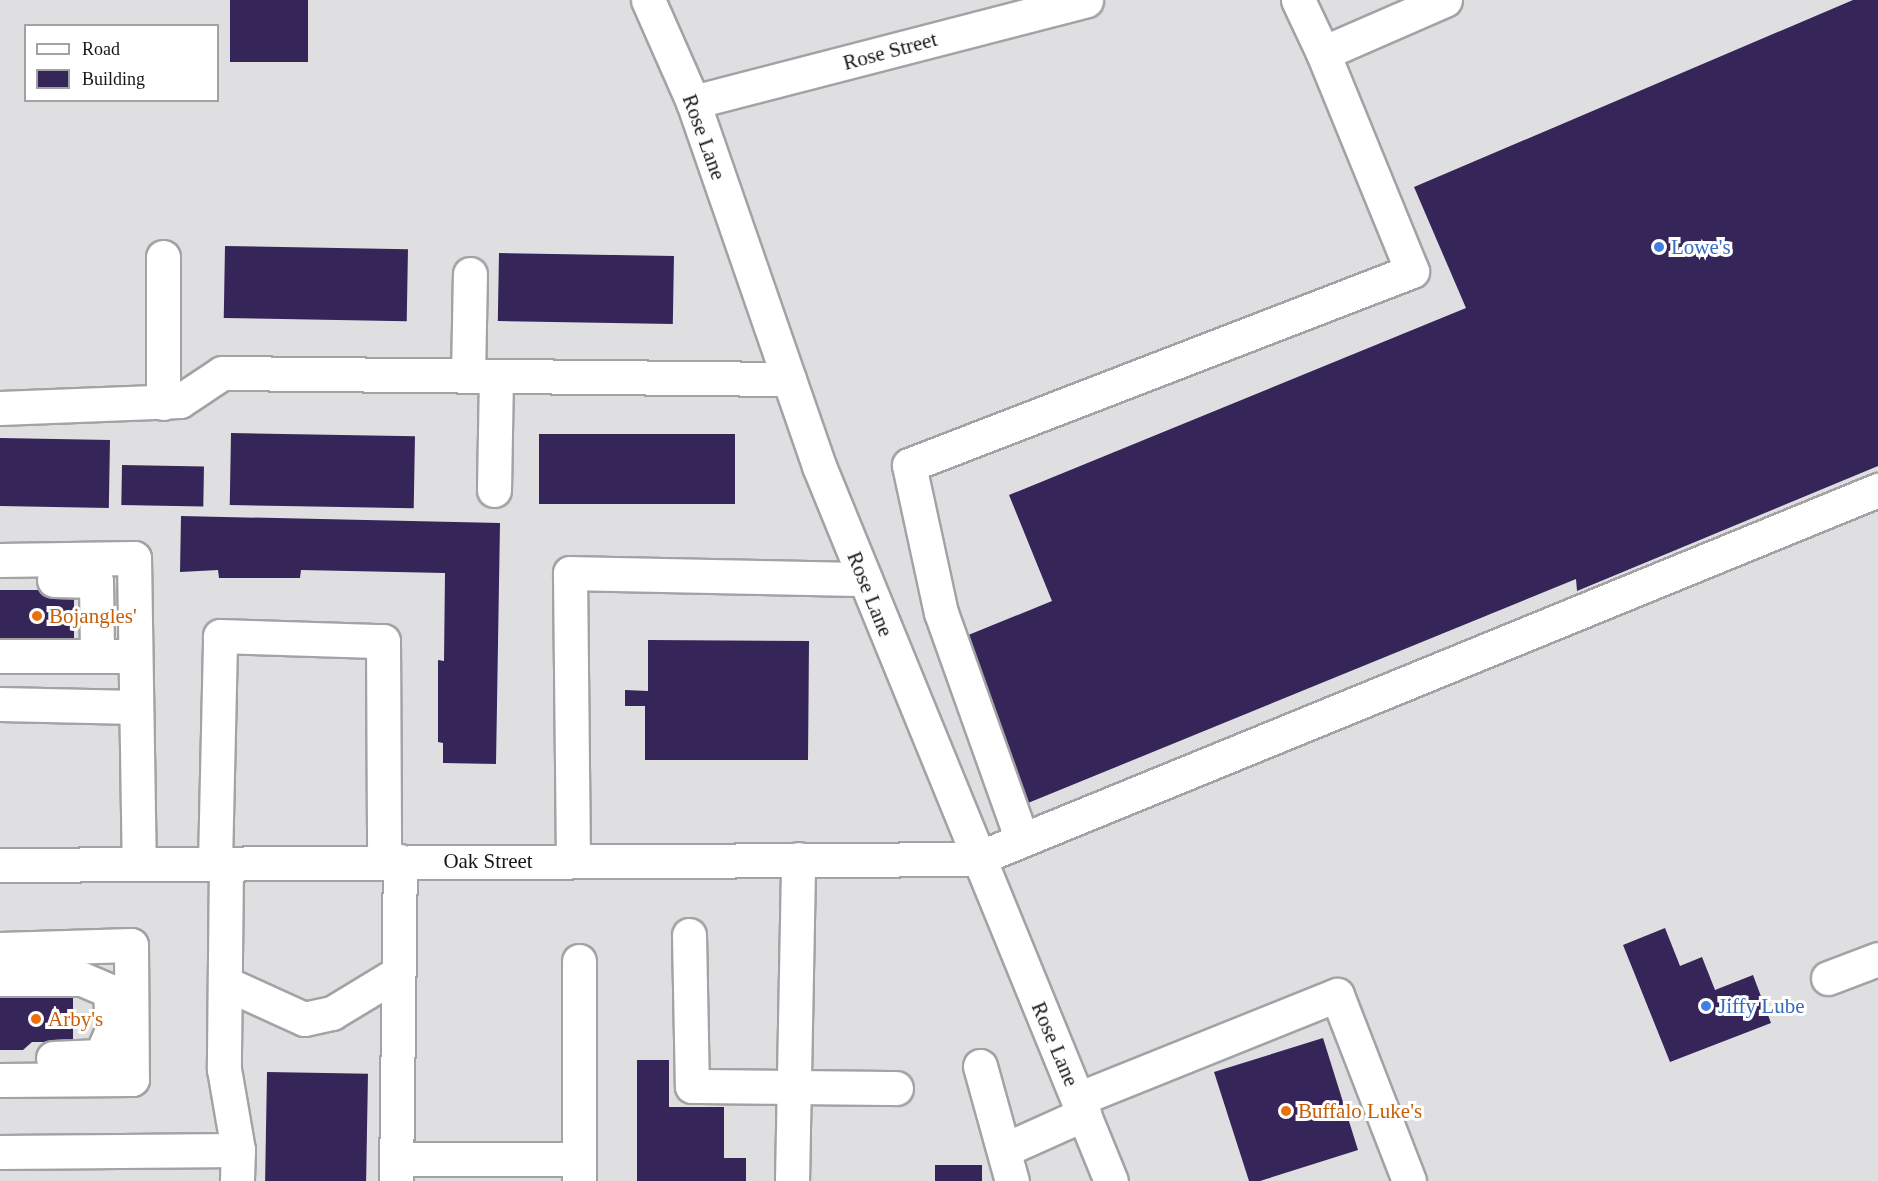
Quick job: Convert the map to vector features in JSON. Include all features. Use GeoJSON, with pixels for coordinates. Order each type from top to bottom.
{"type":"FeatureCollection","features":[{"type":"Feature","properties":{"kind":"street","name":"Rose Lane"},"geometry":{"type":"LineString","coordinates":[[648,0],[693,102],[789,379],[865,579],[976,859],[1111,1181]]}},
{"type":"Feature","properties":{"kind":"street","name":"Rose Street"},"geometry":{"type":"LineString","coordinates":[[693,102],[1086,0]]}},
{"type":"Feature","properties":{"kind":"street"},"geometry":{"type":"LineString","coordinates":[[1022,840],[941,613],[909,465],[1412,271],[1323,53],[1298,0]]}},
{"type":"Feature","properties":{"kind":"street"},"geometry":{"type":"LineString","coordinates":[[1323,53],[1445,0]]}},
{"type":"Feature","properties":{"kind":"street"},"geometry":{"type":"LineString","coordinates":[[163,257],[163,403]]}},
{"type":"Feature","properties":{"kind":"street"},"geometry":{"type":"LineString","coordinates":[[470,274],[494,490]]}},
{"type":"Feature","properties":{"kind":"street"},"geometry":{"type":"LineString","coordinates":[[0,408],[180,401],[222,373],[789,379]]}},
{"type":"Feature","properties":{"kind":"street"},"geometry":{"type":"LineString","coordinates":[[976,859],[1878,490]]}},
{"type":"Feature","properties":{"kind":"street"},"geometry":{"type":"LineString","coordinates":[[0,560],[134,558],[139,863]]}},
{"type":"Feature","properties":{"kind":"street"},"geometry":{"type":"LineString","coordinates":[[573,860],[570,573],[865,579]]}},
{"type":"Feature","properties":{"kind":"street"},"geometry":{"type":"LineString","coordinates":[[0,579],[96,581],[97,656]]}},
{"type":"Feature","properties":{"kind":"street"},"geometry":{"type":"LineString","coordinates":[[0,1152],[238,1165],[224,1069],[220,636],[383,641],[398,973],[396,1170],[575,1174],[579,961]]}},
{"type":"Feature","properties":{"kind":"street"},"geometry":{"type":"LineString","coordinates":[[0,656],[136,656]]}},
{"type":"Feature","properties":{"kind":"street"},"geometry":{"type":"LineString","coordinates":[[0,704],[136,707]]}},
{"type":"Feature","properties":{"kind":"street"},"geometry":{"type":"LineString","coordinates":[[792,1181],[798,859]]}},
{"type":"Feature","properties":{"kind":"street","name":"Oak Street"},"geometry":{"type":"LineString","coordinates":[[0,865],[976,859]]}},
{"type":"Feature","properties":{"kind":"street"},"geometry":{"type":"LineString","coordinates":[[689,934],[692,1086],[794,1089],[896,1088]]}},
{"type":"Feature","properties":{"kind":"street"},"geometry":{"type":"LineString","coordinates":[[0,949],[130,945],[132,1079],[0,1080]]}},
{"type":"Feature","properties":{"kind":"street"},"geometry":{"type":"LineString","coordinates":[[1828,978],[1878,959]]}},
{"type":"Feature","properties":{"kind":"street"},"geometry":{"type":"LineString","coordinates":[[225,983],[304,1019],[332,1013],[398,973]]}},
{"type":"Feature","properties":{"kind":"street"},"geometry":{"type":"LineString","coordinates":[[0,979],[82,978],[110,991],[112,1030],[101,1056],[0,1060]]}},
{"type":"Feature","properties":{"kind":"street"},"geometry":{"type":"LineString","coordinates":[[980,1066],[1008,1166],[1081,1106],[1337,995],[1409,1181]]}},
{"type":"Feature","properties":{"kind":"building"},"geometry":{"type":"Polygon","coordinates":[[[230,0],[308,0],[308,62],[230,62],[230,0]]]}},
{"type":"Feature","properties":{"kind":"building"},"geometry":{"type":"Polygon","coordinates":[[[1853,0],[1878,0],[1878,466],[1577,591],[1576,579],[1028,803],[961,638],[1052,601],[1009,495],[1466,308],[1414,187],[1853,0]]]}},
{"type":"Feature","properties":{"kind":"building"},"geometry":{"type":"Polygon","coordinates":[[[225,246],[408,249],[407,321],[224,318],[225,246]]]}},
{"type":"Feature","properties":{"kind":"building"},"geometry":{"type":"Polygon","coordinates":[[[499,253],[674,256],[673,324],[498,321],[499,253]]]}},
{"type":"Feature","properties":{"kind":"building"},"geometry":{"type":"Polygon","coordinates":[[[231,433],[415,436],[414,508],[230,505],[231,433]]]}},
{"type":"Feature","properties":{"kind":"building"},"geometry":{"type":"Polygon","coordinates":[[[539,434],[735,434],[735,504],[539,504],[539,434]]]}},
{"type":"Feature","properties":{"kind":"building"},"geometry":{"type":"Polygon","coordinates":[[[0,438],[110,440],[109,508],[0,506],[0,438]]]}},
{"type":"Feature","properties":{"kind":"building"},"geometry":{"type":"Polygon","coordinates":[[[122,465],[204,466],[203,506],[121,505],[122,465]]]}},
{"type":"Feature","properties":{"kind":"building"},"geometry":{"type":"Polygon","coordinates":[[[181,516],[500,523],[496,764],[443,763],[443,743],[438,742],[438,660],[444,661],[445,573],[301,570],[300,578],[219,578],[218,570],[180,572],[181,516]]]}},
{"type":"Feature","properties":{"kind":"building","name":"Bojangles'"},"geometry":{"type":"Polygon","coordinates":[[[0,590],[74,590],[74,641],[0,641],[0,590]]]}},
{"type":"Feature","properties":{"kind":"building"},"geometry":{"type":"Polygon","coordinates":[[[648,640],[809,641],[808,760],[645,760],[645,706],[625,706],[625,690],[648,691],[648,640]]]}},
{"type":"Feature","properties":{"kind":"building","name":"Jiffy Lube"},"geometry":{"type":"Polygon","coordinates":[[[1665,928],[1680,966],[1702,957],[1715,990],[1753,975],[1771,1023],[1670,1062],[1623,945],[1665,928]]]}},
{"type":"Feature","properties":{"kind":"building","name":"Arby's"},"geometry":{"type":"Polygon","coordinates":[[[0,982],[18,996],[73,995],[73,1042],[32,1042],[23,1050],[0,1050],[0,982]]]}},
{"type":"Feature","properties":{"kind":"building","name":"Buffalo Luke's"},"geometry":{"type":"Polygon","coordinates":[[[1323,1038],[1358,1150],[1260,1181],[1249,1181],[1214,1072],[1323,1038]]]}},
{"type":"Feature","properties":{"kind":"building"},"geometry":{"type":"Polygon","coordinates":[[[637,1060],[669,1060],[669,1107],[724,1107],[724,1158],[746,1158],[746,1181],[637,1181],[637,1060]]]}},
{"type":"Feature","properties":{"kind":"building"},"geometry":{"type":"Polygon","coordinates":[[[267,1072],[368,1074],[366,1181],[265,1181],[267,1072]]]}},
{"type":"Feature","properties":{"kind":"building"},"geometry":{"type":"Polygon","coordinates":[[[935,1165],[982,1165],[982,1181],[935,1181],[935,1165]]]}},
{"type":"Feature","properties":{"kind":"place","name":"Lowe's"},"geometry":{"type":"Point","coordinates":[1659,247]}},
{"type":"Feature","properties":{"kind":"place","name":"Bojangles'"},"geometry":{"type":"Point","coordinates":[37,616]}},
{"type":"Feature","properties":{"kind":"place","name":"Jiffy Lube"},"geometry":{"type":"Point","coordinates":[1706,1006]}},
{"type":"Feature","properties":{"kind":"place","name":"Arby's"},"geometry":{"type":"Point","coordinates":[36,1019]}},
{"type":"Feature","properties":{"kind":"place","name":"Buffalo Luke's"},"geometry":{"type":"Point","coordinates":[1286,1111]}}]}
